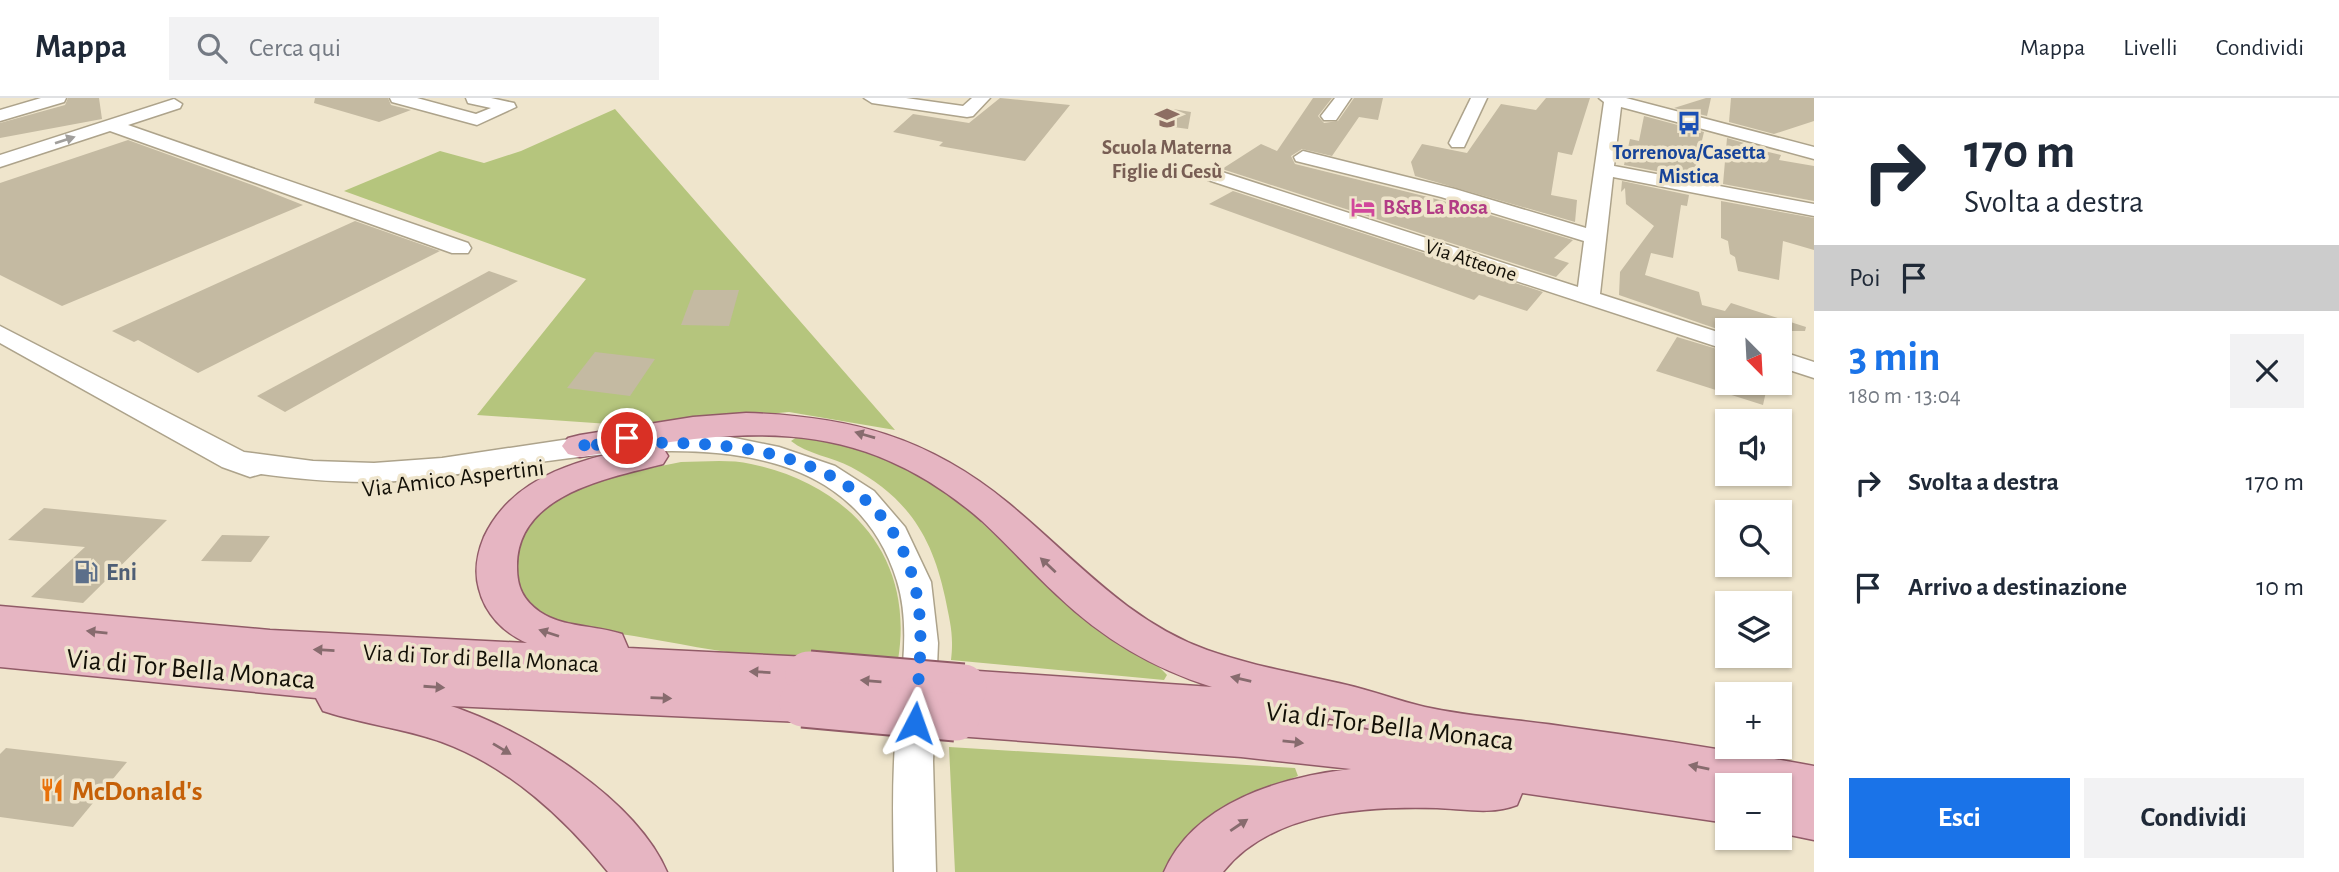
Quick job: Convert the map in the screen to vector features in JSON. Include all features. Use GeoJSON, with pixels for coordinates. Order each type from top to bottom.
{"type":"FeatureCollection","features":[{"type":"Feature","properties":{"kind":"main road"},"geometry":{"type":"LineString","coordinates":[[580,446],[674,431],[751,424],[824,427],[878,439],[923,459],[958,481],[1095,607],[1157,646],[1230,676],[1365,706],[1426,727]]}},
{"type":"Feature","properties":{"kind":"main road"},"geometry":{"type":"LineString","coordinates":[[710,670],[639,652],[563,638],[534,628],[516,617],[505,603],[496,571],[499,547],[511,521],[531,501],[554,486],[630,460],[720,444]]}},
{"type":"Feature","properties":{"kind":"main road","name":"Via di Tor di Bella Monaca"},"geometry":{"type":"LineString","coordinates":[[0,622],[270,647],[710,670],[806,689],[960,703]]}},
{"type":"Feature","properties":{"kind":"main road","name":"Via di Tor Bella Monaca"},"geometry":{"type":"LineString","coordinates":[[0,650],[200,671],[444,687],[806,689]]}},
{"type":"Feature","properties":{"kind":"main road"},"geometry":{"type":"LineString","coordinates":[[200,671],[316,692],[430,719],[473,734],[507,751],[573,802],[614,839],[641,872]]}},
{"type":"Feature","properties":{"kind":"main road","name":"Via di Tor Bella Monaca"},"geometry":{"type":"LineString","coordinates":[[960,703],[1267,709],[1426,727],[1687,764],[1814,788]]}},
{"type":"Feature","properties":{"kind":"main road","name":"Via di Tor Bella Monaca"},"geometry":{"type":"LineString","coordinates":[[960,703],[1241,737],[1415,754],[1622,788],[1715,800]]}},
{"type":"Feature","properties":{"kind":"main road"},"geometry":{"type":"LineString","coordinates":[[1190,872],[1220,839],[1251,817],[1291,803],[1371,788],[1444,786],[1656,804],[1715,801]]}},
{"type":"Feature","properties":{"kind":"main road"},"geometry":{"type":"LineString","coordinates":[[1792,812],[1814,817]]}},
{"type":"Feature","properties":{"kind":"street"},"geometry":{"type":"LineString","coordinates":[[0,116],[58,98]]}},
{"type":"Feature","properties":{"kind":"street"},"geometry":{"type":"LineString","coordinates":[[0,161],[174,104],[156,98]]}},
{"type":"Feature","properties":{"kind":"street"},"geometry":{"type":"LineString","coordinates":[[398,98],[444,111],[477,120],[508,107],[474,98],[444,111]]}},
{"type":"Feature","properties":{"kind":"street"},"geometry":{"type":"LineString","coordinates":[[872,98],[967,113],[982,98]]}},
{"type":"Feature","properties":{"kind":"street"},"geometry":{"type":"LineString","coordinates":[[1331,116],[1343,98]]}},
{"type":"Feature","properties":{"kind":"street"},"geometry":{"type":"LineString","coordinates":[[1458,142],[1479,98]]}},
{"type":"Feature","properties":{"kind":"street"},"geometry":{"type":"LineString","coordinates":[[1643,107],[1676,98]]}},
{"type":"Feature","properties":{"kind":"street"},"geometry":{"type":"LineString","coordinates":[[1588,298],[1606,170],[1610,99],[1814,153]]}},
{"type":"Feature","properties":{"kind":"street"},"geometry":{"type":"LineString","coordinates":[[111,125],[460,248]]}},
{"type":"Feature","properties":{"kind":"street"},"geometry":{"type":"LineString","coordinates":[[1783,144],[1814,134]]}},
{"type":"Feature","properties":{"kind":"street"},"geometry":{"type":"LineString","coordinates":[[1303,156],[1448,193],[1596,238]]}},
{"type":"Feature","properties":{"kind":"street"},"geometry":{"type":"LineString","coordinates":[[1606,170],[1814,210]]}},
{"type":"Feature","properties":{"kind":"street","name":"Via Atteone"},"geometry":{"type":"LineString","coordinates":[[1215,176],[1715,339]]}},
{"type":"Feature","properties":{"kind":"street","name":"Via Amico Aspertini"},"geometry":{"type":"LineString","coordinates":[[0,333],[232,460],[295,485],[355,490],[441,484],[620,455],[720,444]]}},
{"type":"Feature","properties":{"kind":"street"},"geometry":{"type":"LineString","coordinates":[[1792,363],[1814,370]]}},
{"type":"Feature","properties":{"kind":"street","name":"Via Amico Aspertini"},"geometry":{"type":"LineString","coordinates":[[232,460],[322,472],[378,473],[451,466],[580,446],[720,444],[782,456],[835,478],[883,521],[905,558],[916,593],[920,636],[914,747],[915,872]]}},
{"type":"Feature","properties":{"kind":"green space"},"geometry":{"type":"Polygon","coordinates":[[[615,109],[895,430],[789,412],[638,426],[477,415],[586,279],[344,191],[440,151],[484,163],[521,151],[615,109]]]}},
{"type":"Feature","properties":{"kind":"green space"},"geometry":{"type":"Polygon","coordinates":[[[797,437],[856,446],[890,458],[921,475],[976,517],[1079,615],[1160,668],[1167,675],[1164,680],[951,660],[951,628],[940,575],[933,555],[914,520],[902,505],[871,479],[851,467],[804,449],[791,441],[797,437]]]}},
{"type":"Feature","properties":{"kind":"green space"},"geometry":{"type":"Polygon","coordinates":[[[725,461],[751,464],[786,474],[818,489],[846,508],[868,531],[885,558],[896,589],[901,623],[898,660],[794,659],[713,650],[568,626],[533,608],[518,585],[515,558],[520,540],[533,520],[550,505],[590,483],[681,462],[725,461]]]}},
{"type":"Feature","properties":{"kind":"green space"},"geometry":{"type":"Polygon","coordinates":[[[949,747],[1295,768],[1298,776],[1245,797],[1169,872],[955,872],[949,747]]]}},
{"type":"Feature","properties":{"kind":"building"},"geometry":{"type":"Polygon","coordinates":[[[68,98],[99,98],[102,119],[0,138],[0,123],[65,105],[68,98]]]}},
{"type":"Feature","properties":{"kind":"building"},"geometry":{"type":"Polygon","coordinates":[[[315,98],[388,98],[391,105],[411,110],[379,122],[314,103],[315,98]]]}},
{"type":"Feature","properties":{"kind":"building"},"geometry":{"type":"Polygon","coordinates":[[[1000,98],[1070,105],[1025,161],[939,146],[943,142],[893,132],[913,114],[969,123],[1000,98]]]}},
{"type":"Feature","properties":{"kind":"building"},"geometry":{"type":"Polygon","coordinates":[[[1313,98],[1332,98],[1318,116],[1324,123],[1338,121],[1354,98],[1383,98],[1378,120],[1359,117],[1332,156],[1302,149],[1291,156],[1295,164],[1440,200],[1573,240],[1554,258],[1569,263],[1556,277],[1222,169],[1261,144],[1277,151],[1313,98]]]}},
{"type":"Feature","properties":{"kind":"building"},"geometry":{"type":"Polygon","coordinates":[[[1546,98],[1590,98],[1572,155],[1558,152],[1551,195],[1577,200],[1575,222],[1415,176],[1411,162],[1422,144],[1467,153],[1501,104],[1536,110],[1546,98]]]}},
{"type":"Feature","properties":{"kind":"building"},"geometry":{"type":"Polygon","coordinates":[[[1711,98],[1707,116],[1674,108],[1711,98]]]}},
{"type":"Feature","properties":{"kind":"building"},"geometry":{"type":"Polygon","coordinates":[[[1731,98],[1814,98],[1814,121],[1774,134],[1729,122],[1731,98]]]}},
{"type":"Feature","properties":{"kind":"building"},"geometry":{"type":"Polygon","coordinates":[[[1173,109],[1191,112],[1188,129],[1166,126],[1173,109]]]}},
{"type":"Feature","properties":{"kind":"building"},"geometry":{"type":"Polygon","coordinates":[[[1644,116],[1704,132],[1693,178],[1624,165],[1630,139],[1639,141],[1644,116]]]}},
{"type":"Feature","properties":{"kind":"building"},"geometry":{"type":"Polygon","coordinates":[[[1727,138],[1744,143],[1739,145],[1781,155],[1779,160],[1814,166],[1814,201],[1723,184],[1727,138]]]}},
{"type":"Feature","properties":{"kind":"building"},"geometry":{"type":"Polygon","coordinates":[[[128,140],[303,205],[62,306],[0,275],[0,183],[128,140]]]}},
{"type":"Feature","properties":{"kind":"building"},"geometry":{"type":"Polygon","coordinates":[[[1622,181],[1689,195],[1687,206],[1681,205],[1673,258],[1651,253],[1645,275],[1699,292],[1702,305],[1725,311],[1731,303],[1778,318],[1715,318],[1715,328],[1619,295],[1620,272],[1654,226],[1626,204],[1625,188],[1621,192],[1622,181]]]}},
{"type":"Feature","properties":{"kind":"building"},"geometry":{"type":"Polygon","coordinates":[[[1233,191],[1543,292],[1527,311],[1479,295],[1474,300],[1209,204],[1233,191]]]}},
{"type":"Feature","properties":{"kind":"building"},"geometry":{"type":"Polygon","coordinates":[[[1721,201],[1814,218],[1814,250],[1783,241],[1779,280],[1738,271],[1735,257],[1730,254],[1728,241],[1721,238],[1721,201]]]}},
{"type":"Feature","properties":{"kind":"building"},"geometry":{"type":"Polygon","coordinates":[[[355,221],[440,251],[198,373],[138,340],[134,342],[112,331],[355,221]]]}},
{"type":"Feature","properties":{"kind":"building"},"geometry":{"type":"Polygon","coordinates":[[[489,271],[518,281],[285,412],[257,396],[489,271]]]}},
{"type":"Feature","properties":{"kind":"building"},"geometry":{"type":"Polygon","coordinates":[[[694,290],[739,290],[729,326],[681,325],[694,290]]]}},
{"type":"Feature","properties":{"kind":"building"},"geometry":{"type":"Polygon","coordinates":[[[1792,323],[1806,327],[1805,331],[1792,331],[1792,323]]]}},
{"type":"Feature","properties":{"kind":"building"},"geometry":{"type":"Polygon","coordinates":[[[1677,337],[1715,348],[1715,390],[1656,371],[1677,337]]]}},
{"type":"Feature","properties":{"kind":"building"},"geometry":{"type":"Polygon","coordinates":[[[595,352],[655,359],[630,396],[567,388],[595,352]]]}},
{"type":"Feature","properties":{"kind":"building"},"geometry":{"type":"Polygon","coordinates":[[[1735,396],[1765,396],[1763,405],[1735,396]]]}},
{"type":"Feature","properties":{"kind":"building","name":"Eni"},"geometry":{"type":"Polygon","coordinates":[[[44,508],[167,520],[83,603],[31,597],[85,547],[8,540],[44,508]]]}},
{"type":"Feature","properties":{"kind":"building"},"geometry":{"type":"Polygon","coordinates":[[[222,535],[270,536],[251,562],[201,561],[222,535]]]}},
{"type":"Feature","properties":{"kind":"building","name":"McDonald's"},"geometry":{"type":"Polygon","coordinates":[[[6,748],[127,762],[73,827],[0,817],[0,754],[6,748]]]}},
{"type":"Feature","properties":{"kind":"place","name":"Scuola Materna Figlie di Gesù"},"geometry":{"type":"Point","coordinates":[1167,118]}},
{"type":"Feature","properties":{"kind":"place","name":"Torrenova/Casetta Mistica"},"geometry":{"type":"Point","coordinates":[1689,123]}},
{"type":"Feature","properties":{"kind":"place","name":"B&B La Rosa"},"geometry":{"type":"Point","coordinates":[1363,207]}},
{"type":"Feature","properties":{"kind":"place","name":"Eni"},"geometry":{"type":"Point","coordinates":[86,572]}},
{"type":"Feature","properties":{"kind":"place","name":"McDonald's"},"geometry":{"type":"Point","coordinates":[52,790]}},
{"type":"Feature","properties":{"kind":"route"},"geometry":{"type":"LineString","coordinates":[[627,438],[580,446],[681,443],[749,448],[797,460],[821,470],[870,506],[895,537],[910,569],[916,593],[920,650],[915,723]]}}]}
